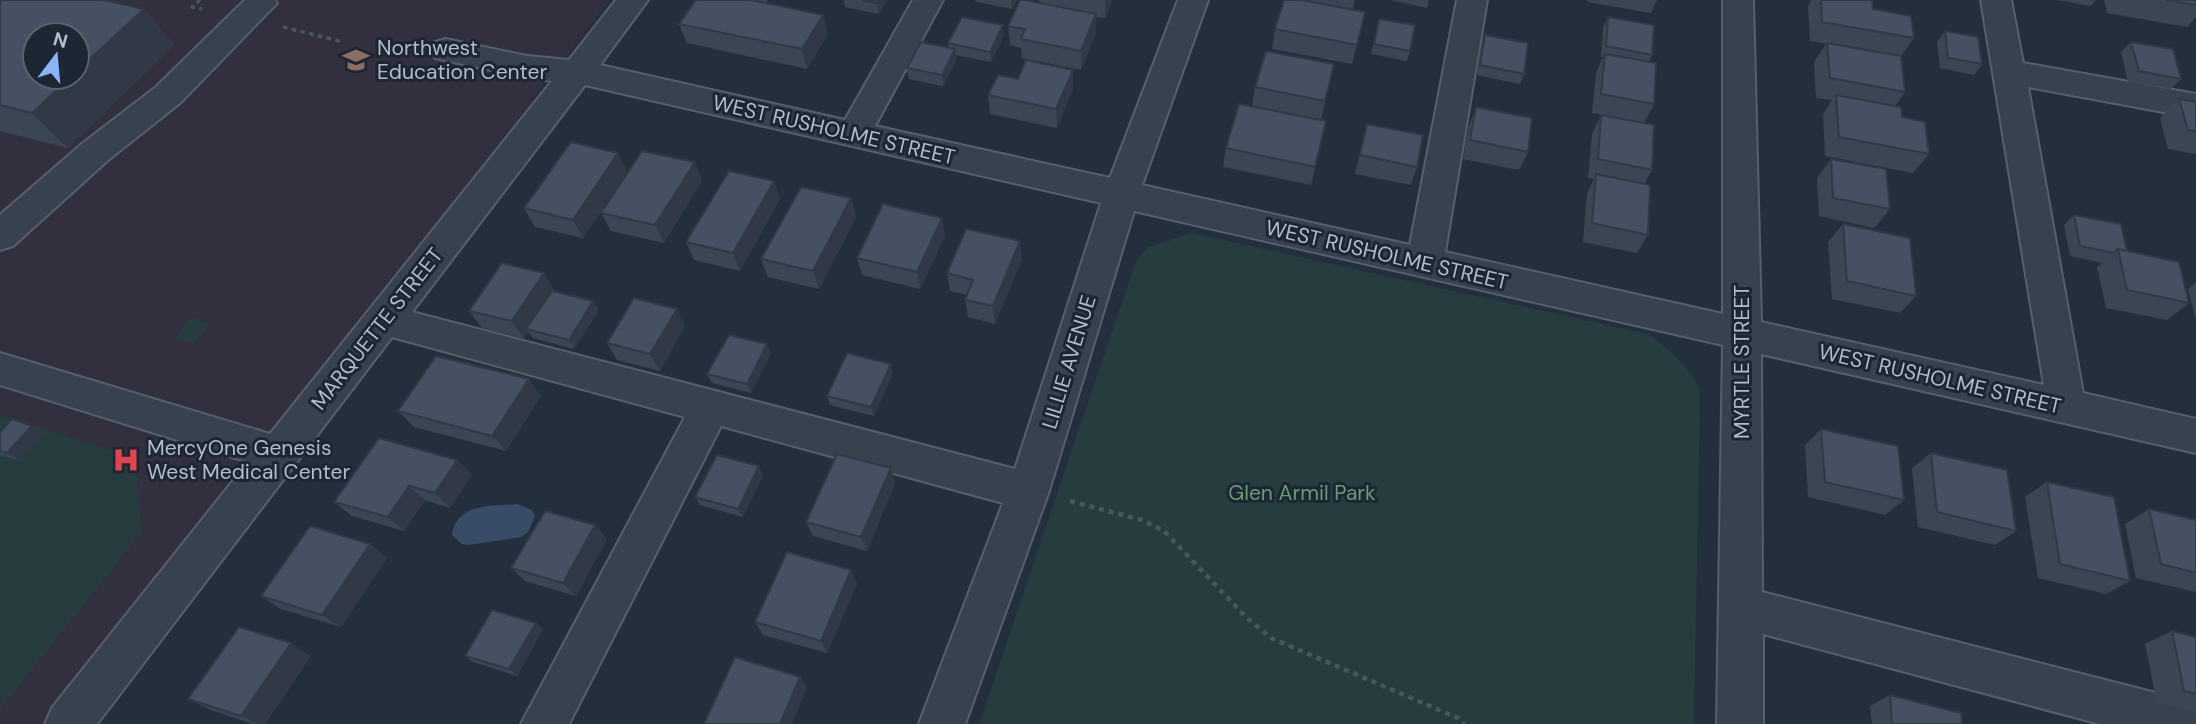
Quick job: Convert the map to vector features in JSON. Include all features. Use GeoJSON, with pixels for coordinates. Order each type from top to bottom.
{"type":"FeatureCollection","features":[{"type":"Feature","properties":{"kind":"street"},"geometry":{"type":"LineString","coordinates":[[0,236],[207,59],[261,3],[249,0]]}},
{"type":"Feature","properties":{"kind":"street","name":"MARQUETTE STREET"},"geometry":{"type":"LineString","coordinates":[[68,724],[633,0]]}},
{"type":"Feature","properties":{"kind":"street"},"geometry":{"type":"LineString","coordinates":[[853,136],[928,0]]}},
{"type":"Feature","properties":{"kind":"street","name":"LILLIE AVENUE"},"geometry":{"type":"LineString","coordinates":[[942,724],[1028,491],[1121,195],[1194,0]]}},
{"type":"Feature","properties":{"kind":"street"},"geometry":{"type":"LineString","coordinates":[[1426,263],[1472,0]]}},
{"type":"Feature","properties":{"kind":"street","name":"MYRTLE STREET"},"geometry":{"type":"LineString","coordinates":[[1738,0],[1742,334],[1740,724]]}},
{"type":"Feature","properties":{"kind":"street"},"geometry":{"type":"LineString","coordinates":[[1996,0],[2063,384],[2063,406]]}},
{"type":"Feature","properties":{"kind":"street","name":"WEST RUSHOLME STREET"},"geometry":{"type":"LineString","coordinates":[[446,50],[527,67],[578,72],[2196,436]]}},
{"type":"Feature","properties":{"kind":"street"},"geometry":{"type":"LineString","coordinates":[[2008,72],[2196,106]]}},
{"type":"Feature","properties":{"kind":"street"},"geometry":{"type":"LineString","coordinates":[[385,320],[1028,491]]}},
{"type":"Feature","properties":{"kind":"street"},"geometry":{"type":"LineString","coordinates":[[0,369],[279,454]]}},
{"type":"Feature","properties":{"kind":"street"},"geometry":{"type":"LineString","coordinates":[[544,724],[710,406]]}},
{"type":"Feature","properties":{"kind":"street"},"geometry":{"type":"LineString","coordinates":[[1742,608],[2187,724]]}},
{"type":"Feature","properties":{"kind":"path"},"geometry":{"type":"LineString","coordinates":[[302,32],[343,42]]}},
{"type":"Feature","properties":{"kind":"path"},"geometry":{"type":"LineString","coordinates":[[1028,491],[1142,520],[1164,531],[1246,617],[1271,638],[1458,718],[1464,724]]}},
{"type":"Feature","properties":{"kind":"shaded area","name":"MercyOne Genesis West Medical Center"},"geometry":{"type":"Polygon","coordinates":[[[0,0],[610,0],[46,724],[0,724],[0,0]]]}},
{"type":"Feature","properties":{"kind":"green space","name":"Glen Armil Park"},"geometry":{"type":"Polygon","coordinates":[[[1192,233],[1648,334],[1677,358],[1700,389],[1694,724],[979,724],[1136,261],[1147,248],[1192,233]]]}},
{"type":"Feature","properties":{"kind":"green space"},"geometry":{"type":"Polygon","coordinates":[[[192,317],[211,323],[194,343],[174,338],[192,317]]]}},
{"type":"Feature","properties":{"kind":"green space"},"geometry":{"type":"Polygon","coordinates":[[[0,415],[135,458],[142,532],[0,709],[0,415]]]}},
{"type":"Feature","properties":{"kind":"water"},"geometry":{"type":"Polygon","coordinates":[[[517,504],[532,510],[535,516],[528,532],[521,537],[468,545],[462,544],[452,535],[460,517],[468,512],[487,506],[517,504]]]}},
{"type":"Feature","properties":{"kind":"building"},"geometry":{"type":"Polygon","coordinates":[[[0,0],[104,0],[144,9],[91,58],[91,21],[21,21],[21,91],[56,91],[32,113],[0,105],[0,0]]]}},
{"type":"Feature","properties":{"kind":"building"},"geometry":{"type":"Polygon","coordinates":[[[696,0],[751,0],[823,15],[802,49],[679,24],[696,0]]]}},
{"type":"Feature","properties":{"kind":"building"},"geometry":{"type":"Polygon","coordinates":[[[1020,0],[1096,14],[1081,51],[1021,39],[1025,29],[1008,26],[1020,0]]]}},
{"type":"Feature","properties":{"kind":"building"},"geometry":{"type":"Polygon","coordinates":[[[1284,0],[1302,0],[1365,12],[1357,45],[1275,29],[1284,0]]]}},
{"type":"Feature","properties":{"kind":"building"},"geometry":{"type":"Polygon","coordinates":[[[1821,0],[1872,0],[1873,9],[1911,16],[1914,38],[1822,22],[1821,0]]]}},
{"type":"Feature","properties":{"kind":"building"},"geometry":{"type":"Polygon","coordinates":[[[2165,0],[2196,0],[2196,5],[2165,0]]]}},
{"type":"Feature","properties":{"kind":"building"},"geometry":{"type":"Polygon","coordinates":[[[962,17],[1003,25],[990,52],[948,43],[962,17]]]}},
{"type":"Feature","properties":{"kind":"building"},"geometry":{"type":"Polygon","coordinates":[[[1608,17],[1654,25],[1652,55],[1606,46],[1608,17]]]}},
{"type":"Feature","properties":{"kind":"building"},"geometry":{"type":"Polygon","coordinates":[[[1379,19],[1415,25],[1410,51],[1374,44],[1379,19]]]}},
{"type":"Feature","properties":{"kind":"building"},"geometry":{"type":"Polygon","coordinates":[[[1945,31],[1978,37],[1982,64],[1948,58],[1945,31]]]}},
{"type":"Feature","properties":{"kind":"building"},"geometry":{"type":"Polygon","coordinates":[[[1485,35],[1528,43],[1524,74],[1480,65],[1485,35]]]}},
{"type":"Feature","properties":{"kind":"building"},"geometry":{"type":"Polygon","coordinates":[[[921,42],[955,49],[942,75],[907,68],[921,42]]]}},
{"type":"Feature","properties":{"kind":"building"},"geometry":{"type":"Polygon","coordinates":[[[2131,42],[2173,49],[2181,79],[2139,71],[2131,42]]]}},
{"type":"Feature","properties":{"kind":"building"},"geometry":{"type":"Polygon","coordinates":[[[1827,43],[1901,56],[1905,92],[1830,78],[1827,43]]]}},
{"type":"Feature","properties":{"kind":"building"},"geometry":{"type":"Polygon","coordinates":[[[1266,51],[1334,64],[1325,101],[1255,87],[1266,51]]]}},
{"type":"Feature","properties":{"kind":"building"},"geometry":{"type":"Polygon","coordinates":[[[1605,54],[1656,63],[1654,104],[1601,94],[1605,54]]]}},
{"type":"Feature","properties":{"kind":"building"},"geometry":{"type":"Polygon","coordinates":[[[1026,60],[1073,70],[1056,109],[988,95],[998,75],[1018,79],[1026,60]]]}},
{"type":"Feature","properties":{"kind":"building"},"geometry":{"type":"Polygon","coordinates":[[[1836,95],[1901,107],[1902,117],[1925,122],[1929,154],[1839,137],[1836,95]]]}},
{"type":"Feature","properties":{"kind":"building"},"geometry":{"type":"Polygon","coordinates":[[[2179,99],[2196,102],[2196,132],[2188,130],[2179,99]]]}},
{"type":"Feature","properties":{"kind":"building"},"geometry":{"type":"Polygon","coordinates":[[[1239,104],[1326,121],[1315,167],[1226,148],[1239,104]]]}},
{"type":"Feature","properties":{"kind":"building"},"geometry":{"type":"Polygon","coordinates":[[[1476,107],[1532,118],[1528,152],[1470,140],[1476,107]]]}},
{"type":"Feature","properties":{"kind":"building"},"geometry":{"type":"Polygon","coordinates":[[[1601,115],[1654,125],[1652,170],[1598,159],[1601,115]]]}},
{"type":"Feature","properties":{"kind":"building"},"geometry":{"type":"Polygon","coordinates":[[[1367,124],[1423,135],[1417,167],[1360,155],[1367,124]]]}},
{"type":"Feature","properties":{"kind":"building"},"geometry":{"type":"Polygon","coordinates":[[[571,142],[618,153],[573,220],[524,208],[571,142]]]}},
{"type":"Feature","properties":{"kind":"building"},"geometry":{"type":"Polygon","coordinates":[[[642,151],[695,162],[655,225],[601,213],[642,151]]]}},
{"type":"Feature","properties":{"kind":"building"},"geometry":{"type":"Polygon","coordinates":[[[1831,159],[1886,169],[1890,209],[1833,198],[1831,159]]]}},
{"type":"Feature","properties":{"kind":"building"},"geometry":{"type":"Polygon","coordinates":[[[729,171],[774,181],[733,253],[686,242],[729,171]]]}},
{"type":"Feature","properties":{"kind":"building"},"geometry":{"type":"Polygon","coordinates":[[[1596,174],[1650,185],[1648,235],[1592,223],[1596,174]]]}},
{"type":"Feature","properties":{"kind":"building"},"geometry":{"type":"Polygon","coordinates":[[[801,187],[851,198],[813,271],[761,259],[801,187]]]}},
{"type":"Feature","properties":{"kind":"building"},"geometry":{"type":"Polygon","coordinates":[[[883,204],[942,218],[917,272],[857,258],[883,204]]]}},
{"type":"Feature","properties":{"kind":"building"},"geometry":{"type":"Polygon","coordinates":[[[2074,215],[2121,224],[2127,251],[2118,249],[2114,253],[2080,246],[2074,215]]]}},
{"type":"Feature","properties":{"kind":"building"},"geometry":{"type":"Polygon","coordinates":[[[1843,224],[1910,238],[1916,296],[1847,281],[1843,224]]]}},
{"type":"Feature","properties":{"kind":"building"},"geometry":{"type":"Polygon","coordinates":[[[966,229],[1020,241],[993,306],[965,300],[973,280],[947,273],[966,229]]]}},
{"type":"Feature","properties":{"kind":"building"},"geometry":{"type":"Polygon","coordinates":[[[2118,249],[2179,262],[2189,303],[2127,290],[2118,249]]]}},
{"type":"Feature","properties":{"kind":"building"},"geometry":{"type":"Polygon","coordinates":[[[502,263],[544,273],[512,321],[469,311],[502,263]]]}},
{"type":"Feature","properties":{"kind":"building"},"geometry":{"type":"Polygon","coordinates":[[[552,291],[593,301],[569,340],[526,329],[552,291]]]}},
{"type":"Feature","properties":{"kind":"building"},"geometry":{"type":"Polygon","coordinates":[[[634,298],[677,309],[650,354],[607,343],[634,298]]]}},
{"type":"Feature","properties":{"kind":"building"},"geometry":{"type":"Polygon","coordinates":[[[729,335],[767,344],[747,384],[707,374],[729,335]]]}},
{"type":"Feature","properties":{"kind":"building"},"geometry":{"type":"Polygon","coordinates":[[[847,353],[891,364],[871,407],[827,396],[847,353]]]}},
{"type":"Feature","properties":{"kind":"building"},"geometry":{"type":"Polygon","coordinates":[[[436,356],[529,379],[492,436],[398,411],[436,356]]]}},
{"type":"Feature","properties":{"kind":"building"},"geometry":{"type":"Polygon","coordinates":[[[12,419],[32,426],[7,453],[0,451],[0,432],[12,419]]]}},
{"type":"Feature","properties":{"kind":"building"},"geometry":{"type":"Polygon","coordinates":[[[1821,429],[1898,446],[1904,500],[1825,482],[1821,429]]]}},
{"type":"Feature","properties":{"kind":"building"},"geometry":{"type":"Polygon","coordinates":[[[379,438],[457,460],[435,493],[409,486],[388,517],[334,502],[379,438]]]}},
{"type":"Feature","properties":{"kind":"building"},"geometry":{"type":"Polygon","coordinates":[[[1931,453],[2007,470],[2016,531],[1937,512],[1931,453]]]}},
{"type":"Feature","properties":{"kind":"building"},"geometry":{"type":"Polygon","coordinates":[[[837,454],[891,468],[861,537],[806,522],[837,454]]]}},
{"type":"Feature","properties":{"kind":"building"},"geometry":{"type":"Polygon","coordinates":[[[717,455],[759,466],[738,509],[695,497],[717,455]]]}},
{"type":"Feature","properties":{"kind":"building"},"geometry":{"type":"Polygon","coordinates":[[[2047,482],[2114,497],[2130,581],[2060,564],[2047,482]]]}},
{"type":"Feature","properties":{"kind":"building"},"geometry":{"type":"Polygon","coordinates":[[[2149,509],[2196,520],[2196,573],[2161,564],[2149,509]]]}},
{"type":"Feature","properties":{"kind":"building"},"geometry":{"type":"Polygon","coordinates":[[[545,511],[595,525],[563,583],[511,568],[545,511]]]}},
{"type":"Feature","properties":{"kind":"building"},"geometry":{"type":"Polygon","coordinates":[[[310,526],[370,544],[322,615],[261,596],[310,526]]]}},
{"type":"Feature","properties":{"kind":"building"},"geometry":{"type":"Polygon","coordinates":[[[787,552],[851,570],[821,641],[755,622],[787,552]]]}},
{"type":"Feature","properties":{"kind":"building"},"geometry":{"type":"Polygon","coordinates":[[[492,610],[536,623],[509,669],[465,656],[492,610]]]}},
{"type":"Feature","properties":{"kind":"building"},"geometry":{"type":"Polygon","coordinates":[[[239,627],[291,643],[241,716],[188,699],[239,627]]]}},
{"type":"Feature","properties":{"kind":"building"},"geometry":{"type":"Polygon","coordinates":[[[2172,631],[2196,637],[2196,694],[2184,691],[2172,631]]]}},
{"type":"Feature","properties":{"kind":"building"},"geometry":{"type":"Polygon","coordinates":[[[735,657],[800,677],[780,724],[704,724],[735,657]]]}},
{"type":"Feature","properties":{"kind":"building"},"geometry":{"type":"Polygon","coordinates":[[[1890,695],[1961,713],[1962,724],[1892,724],[1890,695]]]}},
{"type":"Feature","properties":{"kind":"place","name":"Northwest Education Center"},"geometry":{"type":"Point","coordinates":[356,60]}},
{"type":"Feature","properties":{"kind":"place","name":"MercyOne Genesis West Medical Center"},"geometry":{"type":"Point","coordinates":[126,460]}}]}
